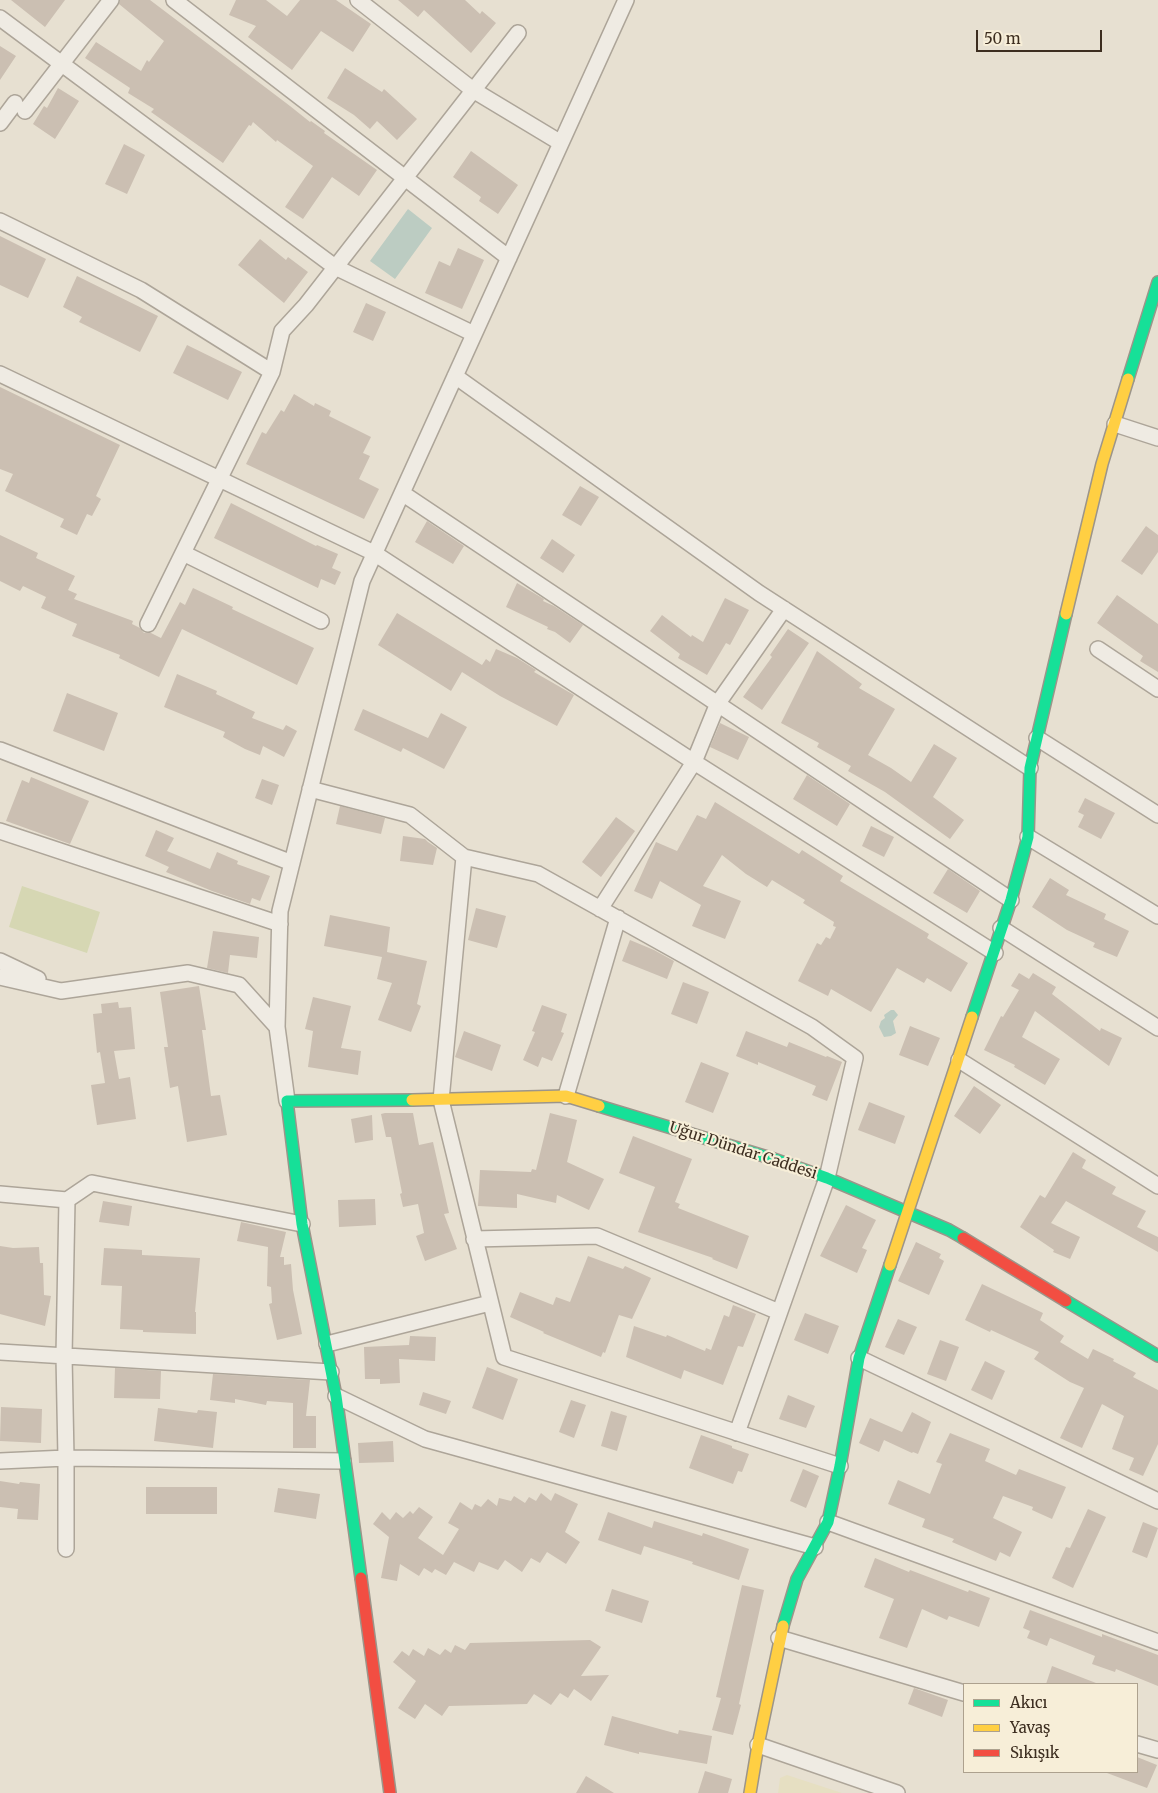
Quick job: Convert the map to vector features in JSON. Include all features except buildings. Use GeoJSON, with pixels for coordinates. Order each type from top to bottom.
{"type":"FeatureCollection","features":[{"type":"Feature","properties":{"kind":"street"},"geometry":{"type":"LineString","coordinates":[[0,122],[20,107],[62,64],[111,0]]}},
{"type":"Feature","properties":{"kind":"street"},"geometry":{"type":"LineString","coordinates":[[174,0],[508,258]]}},
{"type":"Feature","properties":{"kind":"street"},"geometry":{"type":"LineString","coordinates":[[358,0],[473,90],[561,143]]}},
{"type":"Feature","properties":{"kind":"street"},"geometry":{"type":"LineString","coordinates":[[390,1793],[336,1396],[302,1224],[277,1027],[280,912],[362,581],[626,0]]}},
{"type":"Feature","properties":{"kind":"street"},"geometry":{"type":"LineString","coordinates":[[0,18],[335,267],[474,334]]}},
{"type":"Feature","properties":{"kind":"street"},"geometry":{"type":"LineString","coordinates":[[148,624],[272,372],[282,331],[306,304],[518,33]]}},
{"type":"Feature","properties":{"kind":"street"},"geometry":{"type":"LineString","coordinates":[[0,221],[141,290],[272,372]]}},
{"type":"Feature","properties":{"kind":"street"},"geometry":{"type":"LineString","coordinates":[[750,1793],[779,1638],[797,1579],[828,1522],[859,1358],[995,953],[1011,900],[1028,837],[1030,768],[1102,464],[1154,310],[1158,282]]}},
{"type":"Feature","properties":{"kind":"street"},"geometry":{"type":"LineString","coordinates":[[0,374],[374,553],[694,762],[995,953]]}},
{"type":"Feature","properties":{"kind":"street"},"geometry":{"type":"LineString","coordinates":[[454,376],[751,588],[1030,768]]}},
{"type":"Feature","properties":{"kind":"street"},"geometry":{"type":"LineString","coordinates":[[1115,424],[1158,438]]}},
{"type":"Feature","properties":{"kind":"street"},"geometry":{"type":"LineString","coordinates":[[402,492],[1011,900]]}},
{"type":"Feature","properties":{"kind":"street"},"geometry":{"type":"LineString","coordinates":[[183,553],[321,621]]}},
{"type":"Feature","properties":{"kind":"street"},"geometry":{"type":"LineString","coordinates":[[600,908],[694,762],[718,703],[784,609]]}},
{"type":"Feature","properties":{"kind":"street"},"geometry":{"type":"LineString","coordinates":[[1098,649],[1158,689]]}},
{"type":"Feature","properties":{"kind":"street"},"geometry":{"type":"LineString","coordinates":[[1037,738],[1158,815]]}},
{"type":"Feature","properties":{"kind":"street"},"geometry":{"type":"LineString","coordinates":[[0,750],[292,863]]}},
{"type":"Feature","properties":{"kind":"street"},"geometry":{"type":"LineString","coordinates":[[310,789],[410,815],[464,857],[538,874],[812,1027],[855,1058],[827,1178],[737,1433]]}},
{"type":"Feature","properties":{"kind":"street"},"geometry":{"type":"LineString","coordinates":[[0,832],[280,924]]}},
{"type":"Feature","properties":{"kind":"street"},"geometry":{"type":"LineString","coordinates":[[1028,837],[1158,916]]}},
{"type":"Feature","properties":{"kind":"street"},"geometry":{"type":"LineString","coordinates":[[464,857],[441,1100],[504,1357],[840,1466]]}},
{"type":"Feature","properties":{"kind":"street"},"geometry":{"type":"LineString","coordinates":[[566,1096],[618,918]]}},
{"type":"Feature","properties":{"kind":"street"},"geometry":{"type":"LineString","coordinates":[[1001,928],[1158,1028]]}},
{"type":"Feature","properties":{"kind":"street"},"geometry":{"type":"LineString","coordinates":[[0,961],[61,991]]}},
{"type":"Feature","properties":{"kind":"street"},"geometry":{"type":"LineString","coordinates":[[0,977],[61,991],[188,973],[240,985],[277,1027]]}},
{"type":"Feature","properties":{"kind":"street"},"geometry":{"type":"LineString","coordinates":[[959,1060],[1158,1186]]}},
{"type":"Feature","properties":{"kind":"street","name":"Uğur Dündar Caddesi"},"geometry":{"type":"LineString","coordinates":[[287,1101],[441,1100],[566,1096],[774,1159],[827,1178],[949,1230],[1158,1356]]}},
{"type":"Feature","properties":{"kind":"street"},"geometry":{"type":"LineString","coordinates":[[0,1194],[67,1200],[92,1183],[302,1224]]}},
{"type":"Feature","properties":{"kind":"street"},"geometry":{"type":"LineString","coordinates":[[66,1549],[64,1356],[67,1200]]}},
{"type":"Feature","properties":{"kind":"street"},"geometry":{"type":"LineString","coordinates":[[474,1239],[597,1236],[779,1312]]}},
{"type":"Feature","properties":{"kind":"street"},"geometry":{"type":"LineString","coordinates":[[327,1344],[490,1303]]}},
{"type":"Feature","properties":{"kind":"street"},"geometry":{"type":"LineString","coordinates":[[0,1352],[331,1372]]}},
{"type":"Feature","properties":{"kind":"street"},"geometry":{"type":"LineString","coordinates":[[859,1358],[1158,1502]]}},
{"type":"Feature","properties":{"kind":"street"},"geometry":{"type":"LineString","coordinates":[[336,1396],[426,1439],[816,1547]]}},
{"type":"Feature","properties":{"kind":"street"},"geometry":{"type":"LineString","coordinates":[[0,1461],[66,1458],[344,1461]]}},
{"type":"Feature","properties":{"kind":"street"},"geometry":{"type":"LineString","coordinates":[[828,1522],[1158,1642]]}},
{"type":"Feature","properties":{"kind":"street"},"geometry":{"type":"LineString","coordinates":[[779,1638],[963,1693]]}},
{"type":"Feature","properties":{"kind":"street"},"geometry":{"type":"LineString","coordinates":[[1138,1744],[1158,1750]]}},
{"type":"Feature","properties":{"kind":"street"},"geometry":{"type":"LineString","coordinates":[[758,1745],[897,1793]]}},
{"type":"Feature","properties":{"kind":"shaded area"},"geometry":{"type":"Polygon","coordinates":[[[408,209],[432,228],[395,279],[370,261],[408,209]]]}},
{"type":"Feature","properties":{"kind":"shaded area"},"geometry":{"type":"Polygon","coordinates":[[[894,1010],[898,1015],[893,1021],[896,1033],[884,1037],[879,1027],[881,1021],[885,1018],[884,1015],[894,1010]]]}},
{"type":"Feature","properties":{"kind":"shaded area"},"geometry":{"type":"Polygon","coordinates":[[[787,1775],[842,1793],[778,1793],[780,1778],[787,1775]]]}},
{"type":"Feature","properties":{"kind":"green space"},"geometry":{"type":"Polygon","coordinates":[[[22,886],[100,912],[87,953],[9,927],[22,886]]]}},
{"type":"Feature","properties":{"kind":"traffic: fast"},"geometry":{"type":"LineString","coordinates":[[1128,379],[1158,282]]}},
{"type":"Feature","properties":{"kind":"traffic: fast"},"geometry":{"type":"LineString","coordinates":[[972,1017],[1011,900],[1028,837],[1030,768],[1066,614]]}},
{"type":"Feature","properties":{"kind":"traffic: fast"},"geometry":{"type":"LineString","coordinates":[[361,1578],[336,1396],[302,1224],[287,1101],[412,1100]]}},
{"type":"Feature","properties":{"kind":"traffic: fast"},"geometry":{"type":"LineString","coordinates":[[599,1106],[774,1159],[827,1178],[949,1230],[963,1238]]}},
{"type":"Feature","properties":{"kind":"traffic: fast"},"geometry":{"type":"LineString","coordinates":[[783,1626],[797,1579],[828,1522],[859,1358],[890,1265]]}},
{"type":"Feature","properties":{"kind":"traffic: fast"},"geometry":{"type":"LineString","coordinates":[[1066,1301],[1158,1356]]}},
{"type":"Feature","properties":{"kind":"traffic: slow"},"geometry":{"type":"LineString","coordinates":[[1066,614],[1102,464],[1128,379]]}},
{"type":"Feature","properties":{"kind":"traffic: slow"},"geometry":{"type":"LineString","coordinates":[[890,1265],[972,1017]]}},
{"type":"Feature","properties":{"kind":"traffic: slow"},"geometry":{"type":"LineString","coordinates":[[412,1100],[566,1096],[599,1106]]}},
{"type":"Feature","properties":{"kind":"traffic: slow"},"geometry":{"type":"LineString","coordinates":[[750,1793],[783,1626]]}},
{"type":"Feature","properties":{"kind":"traffic: jam"},"geometry":{"type":"LineString","coordinates":[[963,1238],[1066,1301]]}},
{"type":"Feature","properties":{"kind":"traffic: jam"},"geometry":{"type":"LineString","coordinates":[[361,1578],[390,1793]]}}]}
